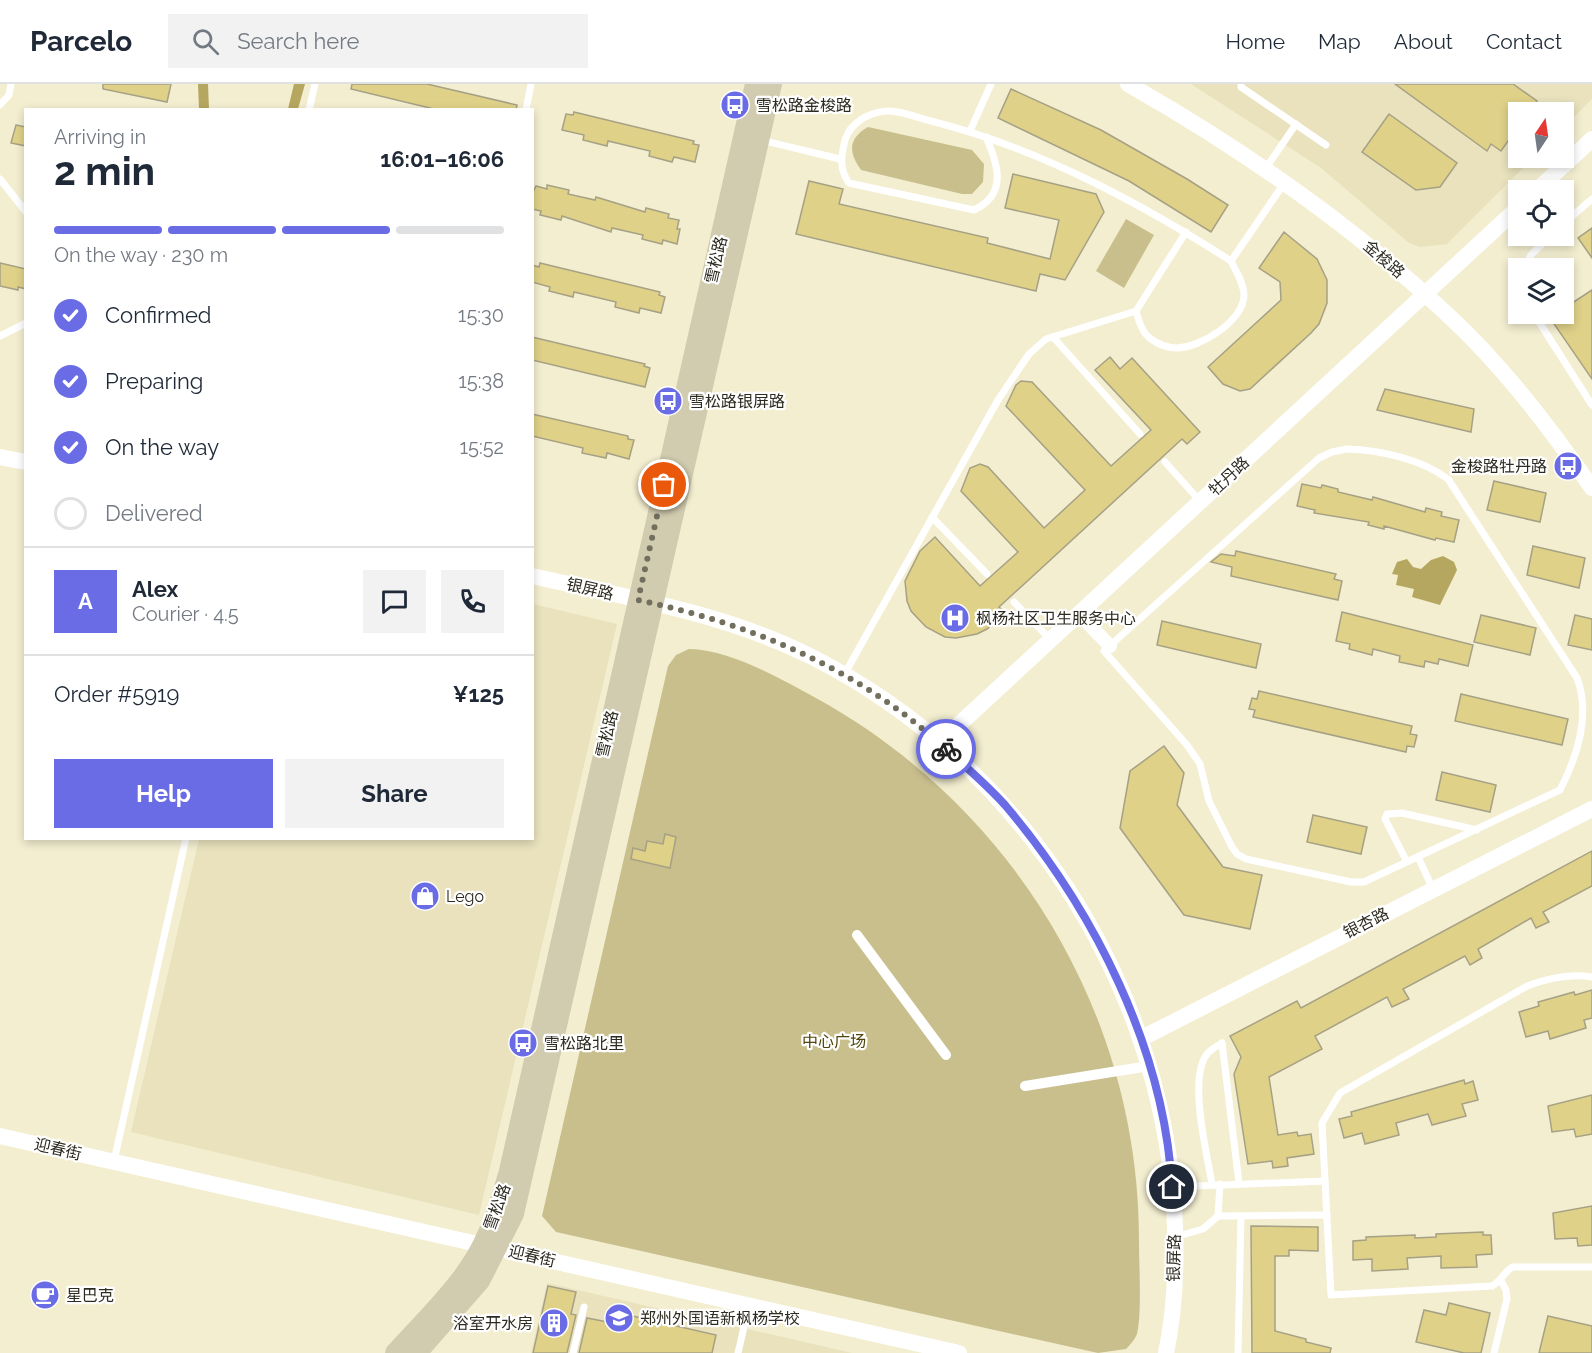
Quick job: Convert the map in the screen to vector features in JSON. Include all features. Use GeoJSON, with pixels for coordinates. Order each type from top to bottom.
{"type":"FeatureCollection","features":[{"type":"Feature","properties":{"kind":"main road","name":"雪松路"},"geometry":{"type":"LineString","coordinates":[[646,602],[755,84]]}},
{"type":"Feature","properties":{"kind":"main road","name":"雪松路"},"geometry":{"type":"LineString","coordinates":[[417,1353],[480,1281],[491,1246],[498,1209],[772,84]]}},
{"type":"Feature","properties":{"kind":"main road","name":"雪松路"},"geometry":{"type":"LineString","coordinates":[[395,1353],[491,1246]]}},
{"type":"Feature","properties":{"kind":"street","name":"金梭路"},"geometry":{"type":"LineString","coordinates":[[1128,84],[1266,168],[1372,248],[1425,295],[1492,362],[1567,453],[1592,488]]}},
{"type":"Feature","properties":{"kind":"street"},"geometry":{"type":"LineString","coordinates":[[1548,180],[1592,139]]}},
{"type":"Feature","properties":{"kind":"street","name":"牡丹路"},"geometry":{"type":"LineString","coordinates":[[939,742],[1508,217]]}},
{"type":"Feature","properties":{"kind":"street"},"geometry":{"type":"LineString","coordinates":[[0,457],[24,462]]}},
{"type":"Feature","properties":{"kind":"street","name":"银屏路"},"geometry":{"type":"LineString","coordinates":[[534,576],[703,614],[754,632],[815,658],[901,712],[939,742],[1003,803],[1055,869],[1096,938],[1140,1039],[1149,1066],[1167,1142],[1175,1237],[1172,1304],[1166,1353]]}},
{"type":"Feature","properties":{"kind":"street"},"geometry":{"type":"LineString","coordinates":[[1079,614],[1110,646]]}},
{"type":"Feature","properties":{"kind":"street","name":"银杏路"},"geometry":{"type":"LineString","coordinates":[[1140,1039],[1592,808]]}},
{"type":"Feature","properties":{"kind":"street"},"geometry":{"type":"LineString","coordinates":[[856,935],[946,1055]]}},
{"type":"Feature","properties":{"kind":"street"},"geometry":{"type":"LineString","coordinates":[[1024,1086],[1149,1066]]}},
{"type":"Feature","properties":{"kind":"street","name":"迎春街"},"geometry":{"type":"LineString","coordinates":[[0,1136],[959,1353]]}},
{"type":"Feature","properties":{"kind":"lane"},"geometry":{"type":"LineString","coordinates":[[0,105],[9,95],[11,84]]}},
{"type":"Feature","properties":{"kind":"lane"},"geometry":{"type":"LineString","coordinates":[[309,108],[315,84]]}},
{"type":"Feature","properties":{"kind":"lane"},"geometry":{"type":"LineString","coordinates":[[526,108],[531,84]]}},
{"type":"Feature","properties":{"kind":"lane"},"geometry":{"type":"LineString","coordinates":[[970,131],[991,84]]}},
{"type":"Feature","properties":{"kind":"lane"},"geometry":{"type":"LineString","coordinates":[[1241,84],[1241,87],[1326,145]]}},
{"type":"Feature","properties":{"kind":"lane"},"geometry":{"type":"LineString","coordinates":[[986,137],[998,167],[998,180],[984,205],[974,210],[849,183],[844,176],[840,159],[851,126],[888,110],[970,131],[986,137],[1100,185],[1186,232],[1231,261],[1243,286],[1244,298],[1239,312],[1230,324],[1214,335],[1179,349],[1169,348],[1149,339],[1143,331],[1136,311]]}},
{"type":"Feature","properties":{"kind":"lane"},"geometry":{"type":"LineString","coordinates":[[1266,168],[1296,124]]}},
{"type":"Feature","properties":{"kind":"lane"},"geometry":{"type":"LineString","coordinates":[[760,140],[840,159]]}},
{"type":"Feature","properties":{"kind":"lane"},"geometry":{"type":"LineString","coordinates":[[0,179],[24,209]]}},
{"type":"Feature","properties":{"kind":"lane"},"geometry":{"type":"LineString","coordinates":[[1231,261],[1285,181]]}},
{"type":"Feature","properties":{"kind":"lane"},"geometry":{"type":"LineString","coordinates":[[1574,215],[1592,199]]}},
{"type":"Feature","properties":{"kind":"lane"},"geometry":{"type":"LineString","coordinates":[[844,675],[998,400],[1029,354],[1053,337],[1136,311],[1186,232]]}},
{"type":"Feature","properties":{"kind":"lane"},"geometry":{"type":"LineString","coordinates":[[1530,258],[1541,246]]}},
{"type":"Feature","properties":{"kind":"lane"},"geometry":{"type":"LineString","coordinates":[[0,336],[24,324]]}},
{"type":"Feature","properties":{"kind":"lane"},"geometry":{"type":"LineString","coordinates":[[1540,324],[1592,405]]}},
{"type":"Feature","properties":{"kind":"lane"},"geometry":{"type":"LineString","coordinates":[[1053,337],[1140,434]]}},
{"type":"Feature","properties":{"kind":"lane"},"geometry":{"type":"LineString","coordinates":[[1357,450],[1427,466],[1448,479],[1577,678],[1583,695],[1582,726],[1569,772],[1560,790],[1364,882],[1352,882],[1246,859],[1237,854],[1209,801],[1200,764],[1187,745],[1104,651],[1110,646],[1319,458],[1332,452],[1357,450]]}},
{"type":"Feature","properties":{"kind":"lane"},"geometry":{"type":"LineString","coordinates":[[1165,462],[1201,502]]}},
{"type":"Feature","properties":{"kind":"lane"},"geometry":{"type":"LineString","coordinates":[[932,518],[987,574]]}},
{"type":"Feature","properties":{"kind":"lane"},"geometry":{"type":"LineString","coordinates":[[1014,602],[1051,640]]}},
{"type":"Feature","properties":{"kind":"lane"},"geometry":{"type":"LineString","coordinates":[[1407,862],[1385,819],[1387,814],[1402,813],[1477,830]]}},
{"type":"Feature","properties":{"kind":"lane"},"geometry":{"type":"LineString","coordinates":[[114,1162],[186,840]]}},
{"type":"Feature","properties":{"kind":"lane"},"geometry":{"type":"LineString","coordinates":[[1418,857],[1433,889]]}},
{"type":"Feature","properties":{"kind":"lane"},"geometry":{"type":"LineString","coordinates":[[1592,978],[1575,975],[1550,978],[1527,986],[1340,1093],[1322,1123],[1331,1295],[1492,1286],[1501,1281],[1507,1270],[1514,1267],[1592,1267]]}},
{"type":"Feature","properties":{"kind":"lane"},"geometry":{"type":"LineString","coordinates":[[1212,1184],[1198,1086],[1200,1069],[1207,1054],[1222,1043],[1239,1183]]}},
{"type":"Feature","properties":{"kind":"lane"},"geometry":{"type":"LineString","coordinates":[[1172,1187],[1325,1181]]}},
{"type":"Feature","properties":{"kind":"lane"},"geometry":{"type":"LineString","coordinates":[[1218,1216],[1220,1184]]}},
{"type":"Feature","properties":{"kind":"lane"},"geometry":{"type":"LineString","coordinates":[[1175,1237],[1203,1229],[1218,1216],[1327,1215]]}},
{"type":"Feature","properties":{"kind":"lane"},"geometry":{"type":"LineString","coordinates":[[1238,1353],[1241,1216]]}},
{"type":"Feature","properties":{"kind":"lane"},"geometry":{"type":"LineString","coordinates":[[1494,1353],[1507,1299],[1506,1290],[1501,1281]]}},
{"type":"Feature","properties":{"kind":"lane"},"geometry":{"type":"LineString","coordinates":[[738,1353],[749,1305]]}},
{"type":"Feature","properties":{"kind":"lane"},"geometry":{"type":"LineString","coordinates":[[573,1353],[584,1307]]}},
{"type":"Feature","properties":{"kind":"shaded area"},"geometry":{"type":"Polygon","coordinates":[[[198,84],[208,84],[209,108],[199,108],[198,84]]]}},
{"type":"Feature","properties":{"kind":"shaded area"},"geometry":{"type":"Polygon","coordinates":[[[294,84],[305,84],[298,108],[288,108],[294,84]]]}},
{"type":"Feature","properties":{"kind":"shaded area"},"geometry":{"type":"Polygon","coordinates":[[[1191,84],[1592,84],[1592,99],[1574,117],[1574,102],[1508,102],[1508,168],[1523,168],[1511,180],[1508,180],[1508,183],[1447,244],[1420,247],[1409,243],[1321,168],[1191,84]]]}},
{"type":"Feature","properties":{"kind":"shaded area"},"geometry":{"type":"Polygon","coordinates":[[[1443,556],[1454,562],[1457,570],[1440,605],[1412,597],[1414,589],[1396,585],[1398,575],[1392,574],[1397,562],[1407,559],[1413,567],[1421,569],[1431,560],[1443,556]]]}},
{"type":"Feature","properties":{"kind":"shaded area"},"geometry":{"type":"Polygon","coordinates":[[[534,604],[617,624],[479,1215],[131,1132],[199,840],[534,840],[534,604]]]}},
{"type":"Feature","properties":{"kind":"shaded area","name":"郑州外国语新枫杨学校"},"geometry":{"type":"Polygon","coordinates":[[[547,1283],[852,1353],[531,1353],[547,1283]]]}},
{"type":"Feature","properties":{"kind":"green space"},"geometry":{"type":"Polygon","coordinates":[[[868,127],[972,150],[984,164],[983,182],[972,194],[962,194],[861,170],[854,158],[852,147],[856,136],[868,127]]]}},
{"type":"Feature","properties":{"kind":"green space"},"geometry":{"type":"Polygon","coordinates":[[[1126,219],[1154,235],[1124,288],[1096,271],[1126,219]]]}},
{"type":"Feature","properties":{"kind":"green space","name":"中心广场"},"geometry":{"type":"Polygon","coordinates":[[[689,649],[722,654],[754,666],[816,698],[887,743],[950,797],[1005,858],[1052,926],[1089,999],[1117,1077],[1134,1158],[1139,1242],[1139,1314],[1137,1334],[1126,1349],[1098,1353],[556,1232],[542,1216],[668,666],[676,655],[689,649]]]}},
{"type":"Feature","properties":{"kind":"building"},"geometry":{"type":"Polygon","coordinates":[[[103,84],[171,84],[167,102],[103,89],[103,84]]]}},
{"type":"Feature","properties":{"kind":"building"},"geometry":{"type":"Polygon","coordinates":[[[352,84],[427,84],[517,105],[516,108],[430,108],[351,89],[352,84]]]}},
{"type":"Feature","properties":{"kind":"building"},"geometry":{"type":"Polygon","coordinates":[[[1395,84],[1513,84],[1537,101],[1508,102],[1508,141],[1501,151],[1491,144],[1487,151],[1395,84]]]}},
{"type":"Feature","properties":{"kind":"building"},"geometry":{"type":"Polygon","coordinates":[[[1011,89],[1101,130],[1228,205],[1211,232],[1129,181],[998,118],[1011,89]]]}},
{"type":"Feature","properties":{"kind":"building"},"geometry":{"type":"Polygon","coordinates":[[[574,112],[694,141],[693,144],[699,145],[695,162],[674,157],[672,162],[649,156],[650,151],[608,141],[607,146],[583,140],[584,135],[562,130],[566,114],[573,115],[574,112]]]}},
{"type":"Feature","properties":{"kind":"building"},"geometry":{"type":"Polygon","coordinates":[[[1389,114],[1457,163],[1440,187],[1416,190],[1362,152],[1389,114]]]}},
{"type":"Feature","properties":{"kind":"building"},"geometry":{"type":"Polygon","coordinates":[[[16,125],[24,127],[24,146],[11,143],[16,125]]]}},
{"type":"Feature","properties":{"kind":"building"},"geometry":{"type":"Polygon","coordinates":[[[1013,174],[1096,194],[1104,212],[1065,280],[1040,274],[1036,291],[796,234],[809,181],[843,189],[839,204],[988,238],[987,243],[1050,259],[1059,220],[1005,208],[1013,174]]]}},
{"type":"Feature","properties":{"kind":"building"},"geometry":{"type":"Polygon","coordinates":[[[547,185],[569,190],[568,194],[595,200],[596,197],[645,212],[646,208],[669,214],[668,218],[679,220],[677,244],[663,240],[662,244],[642,239],[643,235],[612,228],[611,232],[562,216],[561,220],[540,215],[541,211],[534,209],[534,190],[536,186],[547,189],[547,185]]]}},
{"type":"Feature","properties":{"kind":"building"},"geometry":{"type":"Polygon","coordinates":[[[1592,228],[1592,258],[1578,238],[1592,228]]]}},
{"type":"Feature","properties":{"kind":"building"},"geometry":{"type":"Polygon","coordinates":[[[1284,232],[1317,259],[1327,280],[1327,303],[1319,324],[1311,333],[1250,389],[1240,391],[1223,384],[1208,367],[1281,300],[1280,282],[1259,268],[1284,232]]]}},
{"type":"Feature","properties":{"kind":"building"},"geometry":{"type":"Polygon","coordinates":[[[0,263],[24,269],[24,288],[18,287],[18,290],[0,286],[0,263]]]}},
{"type":"Feature","properties":{"kind":"building"},"geometry":{"type":"Polygon","coordinates":[[[540,263],[660,292],[659,295],[665,297],[661,313],[640,308],[639,313],[615,307],[616,302],[574,292],[573,297],[549,291],[550,287],[534,283],[534,266],[539,267],[540,263]]]}},
{"type":"Feature","properties":{"kind":"building"},"geometry":{"type":"Polygon","coordinates":[[[1592,290],[1592,379],[1554,324],[1574,324],[1574,302],[1592,290]]]}},
{"type":"Feature","properties":{"kind":"building"},"geometry":{"type":"Polygon","coordinates":[[[534,337],[645,364],[644,366],[650,368],[645,387],[534,360],[534,337]]]}},
{"type":"Feature","properties":{"kind":"building"},"geometry":{"type":"Polygon","coordinates":[[[1110,357],[1120,369],[1132,358],[1200,432],[1187,444],[1182,439],[999,607],[1005,613],[987,629],[977,634],[956,638],[945,637],[926,627],[911,611],[907,601],[905,581],[920,551],[935,537],[980,586],[1018,552],[961,491],[970,468],[980,464],[988,467],[1044,528],[1085,490],[1006,406],[1016,385],[1021,381],[1032,382],[1111,466],[1151,430],[1095,370],[1110,357]]]}},
{"type":"Feature","properties":{"kind":"building"},"geometry":{"type":"Polygon","coordinates":[[[1385,389],[1474,409],[1471,432],[1377,410],[1385,389]]]}},
{"type":"Feature","properties":{"kind":"building"},"geometry":{"type":"Polygon","coordinates":[[[534,414],[628,436],[628,439],[634,440],[629,459],[607,453],[606,458],[582,453],[583,448],[534,436],[534,414]]]}},
{"type":"Feature","properties":{"kind":"building"},"geometry":{"type":"Polygon","coordinates":[[[1494,481],[1546,493],[1540,522],[1487,510],[1494,481]]]}},
{"type":"Feature","properties":{"kind":"building"},"geometry":{"type":"Polygon","coordinates":[[[1302,484],[1321,488],[1322,485],[1338,489],[1338,492],[1372,500],[1373,497],[1425,512],[1426,508],[1442,512],[1441,516],[1459,520],[1454,542],[1436,538],[1435,540],[1384,526],[1384,529],[1368,525],[1369,522],[1314,513],[1315,510],[1297,506],[1302,484]]]}},
{"type":"Feature","properties":{"kind":"building"},"geometry":{"type":"Polygon","coordinates":[[[1533,546],[1585,558],[1579,588],[1527,575],[1533,546]]]}},
{"type":"Feature","properties":{"kind":"building"},"geometry":{"type":"Polygon","coordinates":[[[1236,551],[1336,574],[1334,579],[1342,581],[1338,600],[1231,576],[1232,567],[1211,562],[1221,554],[1235,556],[1236,551]]]}},
{"type":"Feature","properties":{"kind":"building"},"geometry":{"type":"Polygon","coordinates":[[[1342,612],[1473,645],[1468,666],[1439,659],[1438,664],[1425,661],[1424,667],[1399,662],[1400,656],[1373,649],[1372,655],[1349,649],[1350,644],[1336,641],[1342,612]]]}},
{"type":"Feature","properties":{"kind":"building"},"geometry":{"type":"Polygon","coordinates":[[[1481,615],[1536,628],[1530,655],[1474,642],[1481,615]]]}},
{"type":"Feature","properties":{"kind":"building"},"geometry":{"type":"Polygon","coordinates":[[[1575,615],[1592,619],[1592,650],[1568,645],[1575,615]]]}},
{"type":"Feature","properties":{"kind":"building"},"geometry":{"type":"Polygon","coordinates":[[[1162,621],[1261,644],[1256,668],[1157,645],[1162,621]]]}},
{"type":"Feature","properties":{"kind":"building"},"geometry":{"type":"Polygon","coordinates":[[[1259,691],[1412,726],[1410,734],[1417,735],[1414,747],[1407,746],[1406,752],[1253,717],[1255,710],[1249,709],[1252,698],[1257,699],[1259,691]]]}},
{"type":"Feature","properties":{"kind":"building"},"geometry":{"type":"Polygon","coordinates":[[[1461,694],[1568,719],[1562,745],[1455,721],[1461,694]]]}},
{"type":"Feature","properties":{"kind":"building"},"geometry":{"type":"Polygon","coordinates":[[[1164,746],[1184,773],[1177,805],[1223,867],[1262,875],[1250,929],[1184,915],[1120,828],[1130,771],[1164,746]]]}},
{"type":"Feature","properties":{"kind":"building"},"geometry":{"type":"Polygon","coordinates":[[[1442,772],[1496,785],[1490,812],[1436,800],[1442,772]]]}},
{"type":"Feature","properties":{"kind":"building"},"geometry":{"type":"Polygon","coordinates":[[[1313,815],[1367,827],[1361,854],[1307,842],[1313,815]]]}},
{"type":"Feature","properties":{"kind":"building"},"geometry":{"type":"Polygon","coordinates":[[[665,834],[676,837],[670,868],[631,859],[633,848],[645,851],[647,841],[663,844],[665,834]]]}},
{"type":"Feature","properties":{"kind":"building"},"geometry":{"type":"Polygon","coordinates":[[[1592,851],[1592,886],[1543,912],[1549,922],[1536,928],[1531,918],[1478,949],[1482,958],[1470,965],[1465,956],[1403,989],[1409,999],[1392,1007],[1387,997],[1315,1036],[1322,1049],[1269,1077],[1278,1135],[1297,1132],[1298,1136],[1311,1134],[1314,1154],[1287,1158],[1288,1166],[1273,1168],[1272,1161],[1248,1164],[1234,1074],[1241,1057],[1230,1036],[1297,1001],[1301,1008],[1592,851]]]}},
{"type":"Feature","properties":{"kind":"building"},"geometry":{"type":"Polygon","coordinates":[[[1592,990],[1592,1018],[1584,1020],[1586,1028],[1550,1039],[1548,1031],[1526,1037],[1519,1012],[1539,1006],[1538,1002],[1574,992],[1575,995],[1592,990]]]}},
{"type":"Feature","properties":{"kind":"building"},"geometry":{"type":"Polygon","coordinates":[[[1464,1080],[1465,1084],[1473,1081],[1478,1100],[1462,1104],[1466,1116],[1432,1125],[1428,1114],[1396,1123],[1399,1135],[1365,1144],[1362,1133],[1344,1138],[1339,1119],[1352,1116],[1351,1112],[1464,1080]]]}},
{"type":"Feature","properties":{"kind":"building"},"geometry":{"type":"Polygon","coordinates":[[[1592,1095],[1592,1134],[1576,1137],[1574,1129],[1552,1132],[1548,1106],[1592,1095]]]}},
{"type":"Feature","properties":{"kind":"building"},"geometry":{"type":"Polygon","coordinates":[[[1592,1206],[1592,1245],[1578,1246],[1577,1238],[1555,1239],[1553,1213],[1592,1206]]]}},
{"type":"Feature","properties":{"kind":"building"},"geometry":{"type":"Polygon","coordinates":[[[1251,1226],[1318,1227],[1318,1251],[1289,1250],[1289,1256],[1275,1256],[1275,1331],[1331,1348],[1330,1353],[1252,1353],[1251,1226]]]}},
{"type":"Feature","properties":{"kind":"building"},"geometry":{"type":"Polygon","coordinates":[[[1483,1232],[1483,1235],[1491,1235],[1492,1254],[1476,1255],[1477,1267],[1441,1268],[1441,1256],[1407,1258],[1408,1269],[1372,1271],[1372,1259],[1353,1260],[1353,1241],[1366,1240],[1366,1237],[1415,1235],[1415,1238],[1436,1237],[1436,1234],[1483,1232]]]}},
{"type":"Feature","properties":{"kind":"building","name":"浴室开水房"},"geometry":{"type":"Polygon","coordinates":[[[548,1286],[576,1292],[571,1314],[576,1315],[567,1353],[533,1353],[548,1286]]]}},
{"type":"Feature","properties":{"kind":"building"},"geometry":{"type":"Polygon","coordinates":[[[1449,1303],[1490,1313],[1481,1353],[1464,1353],[1416,1342],[1424,1310],[1446,1315],[1449,1303]]]}},
{"type":"Feature","properties":{"kind":"building"},"geometry":{"type":"Polygon","coordinates":[[[615,1312],[716,1335],[712,1353],[579,1353],[587,1318],[612,1323],[615,1312]]]}},
{"type":"Feature","properties":{"kind":"building"},"geometry":{"type":"Polygon","coordinates":[[[1548,1316],[1592,1326],[1592,1353],[1539,1353],[1548,1316]]]}},
{"type":"Feature","properties":{"kind":"way so far"},"geometry":{"type":"LineString","coordinates":[[664,485],[638,600],[703,614],[754,632],[815,658],[901,712],[946,749]]}},
{"type":"Feature","properties":{"kind":"place","name":"雪松路金梭路"},"geometry":{"type":"Point","coordinates":[735,105]}},
{"type":"Feature","properties":{"kind":"place","name":"雪松路银屏路"},"geometry":{"type":"Point","coordinates":[668,401]}},
{"type":"Feature","properties":{"kind":"place","name":"金梭路牡丹路"},"geometry":{"type":"Point","coordinates":[1568,466]}},
{"type":"Feature","properties":{"kind":"place","name":"枫杨社区卫生服务中心"},"geometry":{"type":"Point","coordinates":[955,618]}},
{"type":"Feature","properties":{"kind":"place","name":"Lego"},"geometry":{"type":"Point","coordinates":[425,896]}},
{"type":"Feature","properties":{"kind":"place","name":"雪松路北里"},"geometry":{"type":"Point","coordinates":[523,1043]}},
{"type":"Feature","properties":{"kind":"place","name":"星巴克"},"geometry":{"type":"Point","coordinates":[45,1295]}},
{"type":"Feature","properties":{"kind":"place","name":"郑州外国语新枫杨学校"},"geometry":{"type":"Point","coordinates":[619,1318]}},
{"type":"Feature","properties":{"kind":"place","name":"浴室开水房"},"geometry":{"type":"Point","coordinates":[554,1323]}},
{"type":"Feature","properties":{"kind":"route"},"geometry":{"type":"LineString","coordinates":[[946,749],[1003,803],[1055,869],[1074,897],[1096,938],[1128,1007],[1148,1060],[1167,1142],[1172,1187]]}}]}
